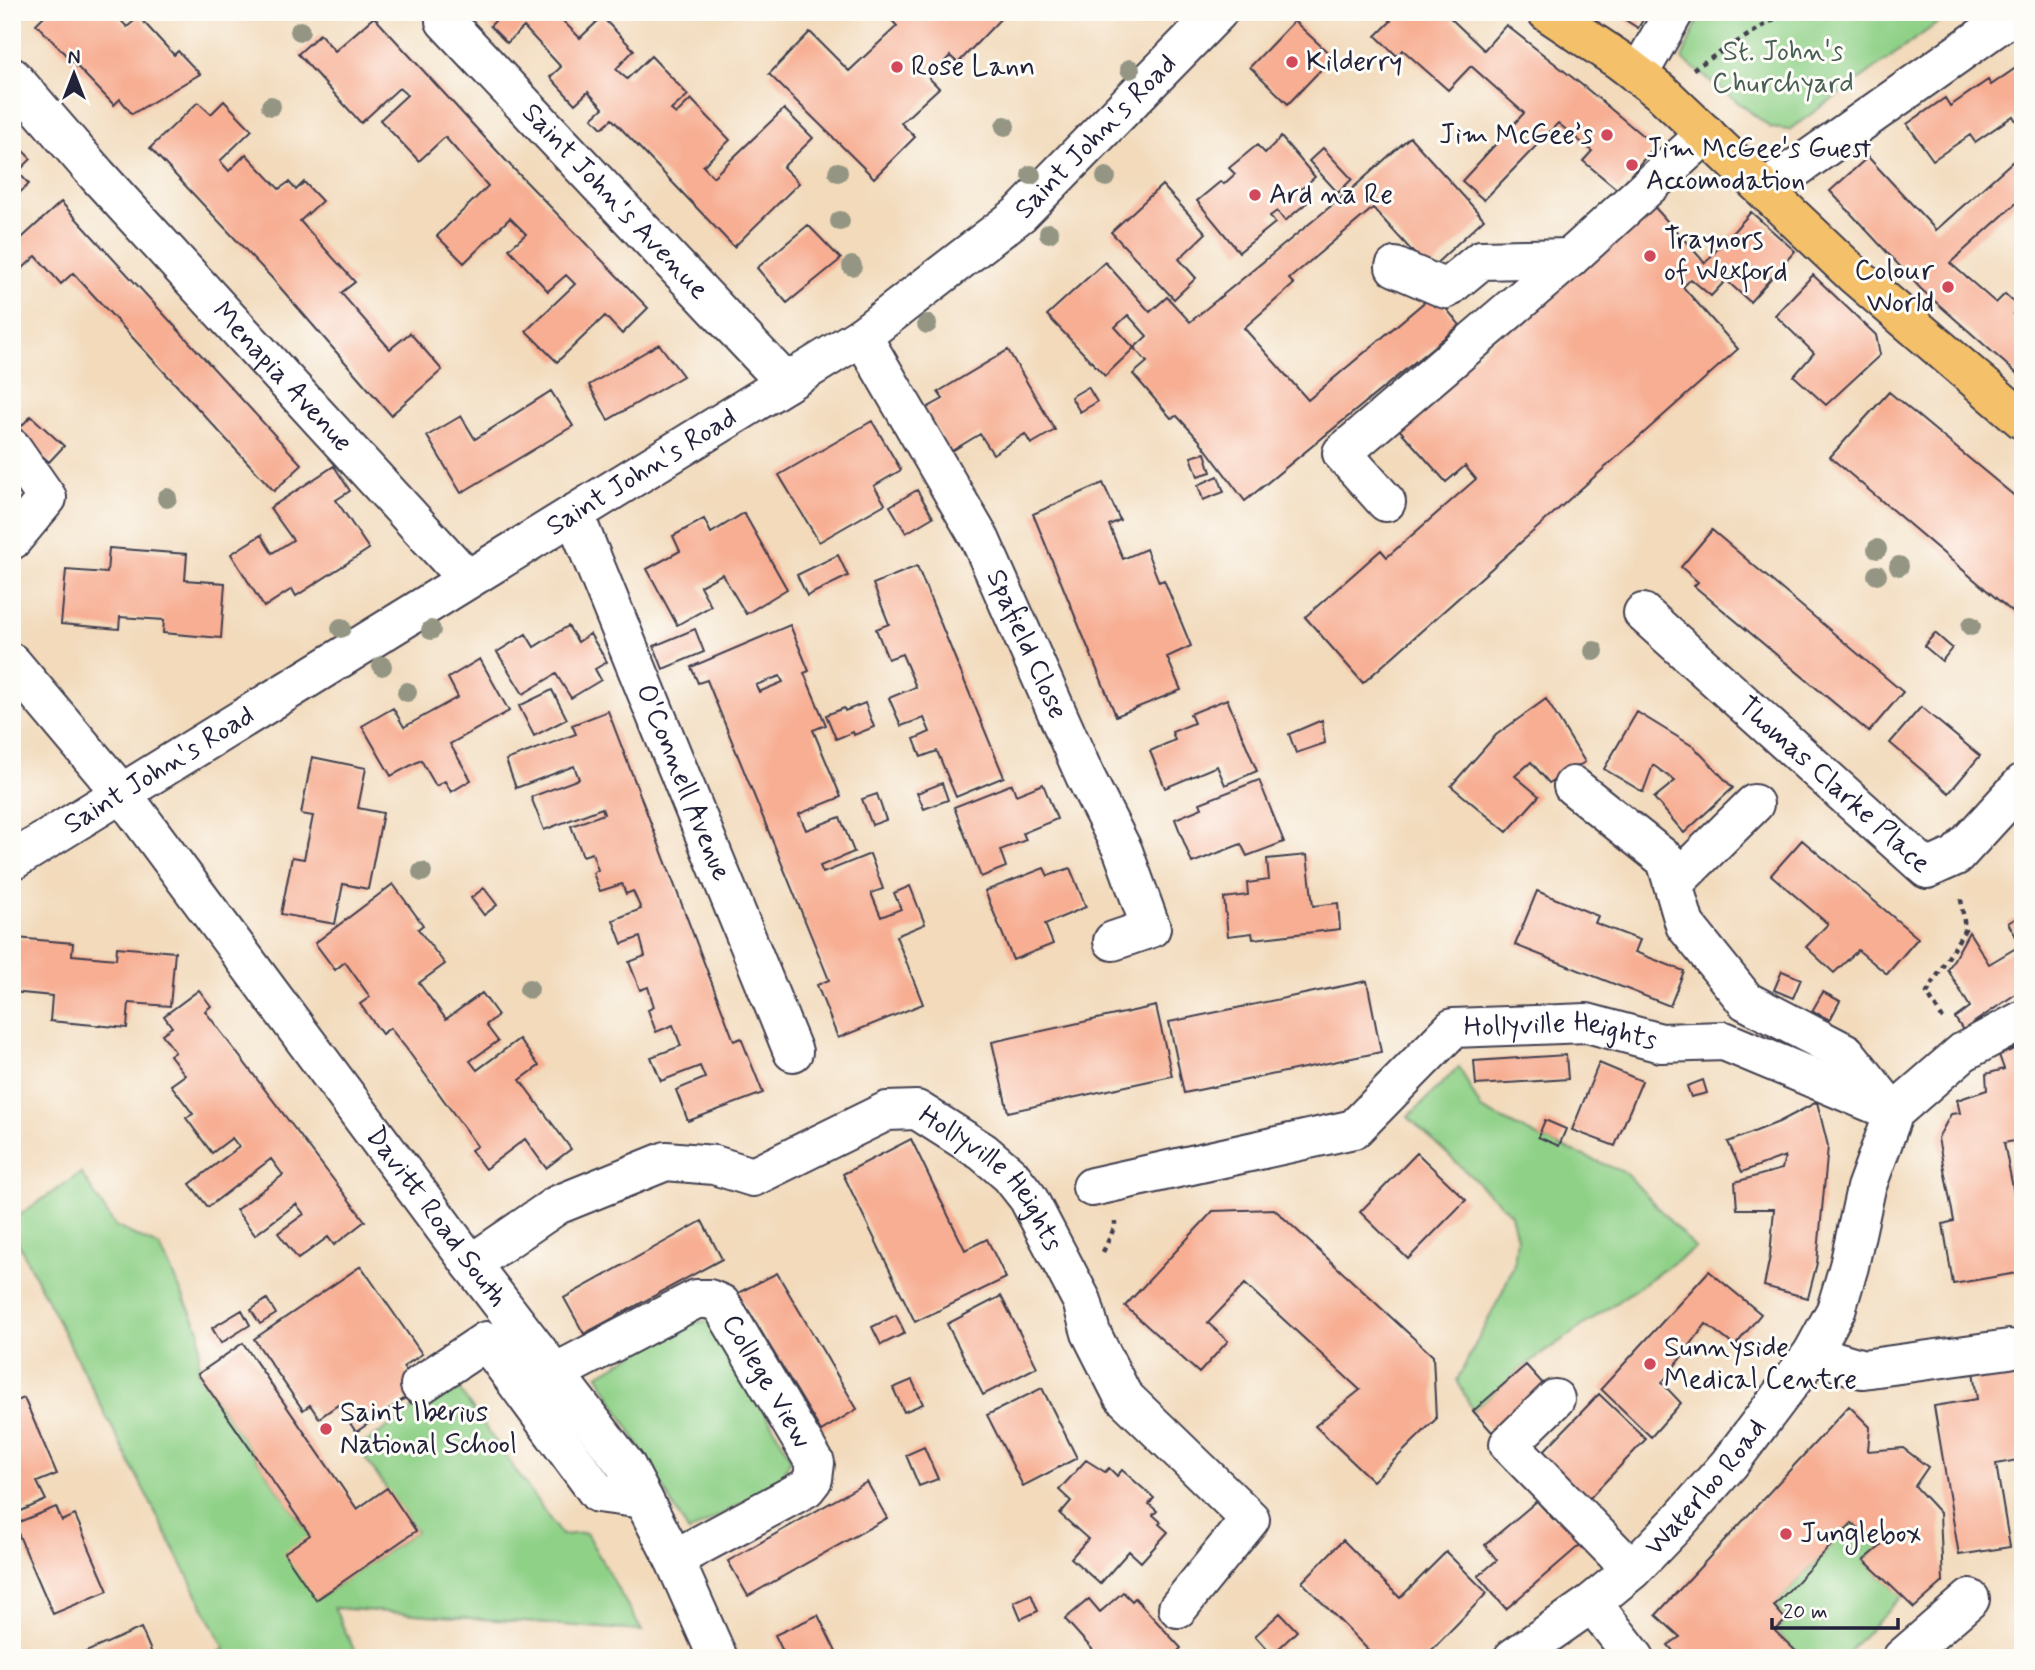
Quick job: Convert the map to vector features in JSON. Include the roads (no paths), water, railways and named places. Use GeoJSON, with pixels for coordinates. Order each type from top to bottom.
{"type":"FeatureCollection","features":[{"type":"Feature","properties":{"kind":"main road"},"geometry":{"type":"LineString","coordinates":[[1547,12],[1650,84],[1853,274],[2023,420]]}},
{"type":"Feature","properties":{"kind":"street","name":"Saint John's Road"},"geometry":{"type":"LineString","coordinates":[[12,861],[123,795],[862,336],[1020,214],[1217,12]]}},
{"type":"Feature","properties":{"kind":"street"},"geometry":{"type":"LineString","coordinates":[[1650,84],[1674,12]]}},
{"type":"Feature","properties":{"kind":"street"},"geometry":{"type":"LineString","coordinates":[[1765,190],[2017,12]]}},
{"type":"Feature","properties":{"kind":"street","name":"Saint John's Avenue"},"geometry":{"type":"LineString","coordinates":[[445,21],[786,383]]}},
{"type":"Feature","properties":{"kind":"street","name":"Menapia Avenue"},"geometry":{"type":"LineString","coordinates":[[12,77],[97,175],[467,579]]}},
{"type":"Feature","properties":{"kind":"street"},"geometry":{"type":"LineString","coordinates":[[1386,502],[1342,453],[1570,258],[1706,134]]}},
{"type":"Feature","properties":{"kind":"street"},"geometry":{"type":"LineString","coordinates":[[1395,267],[1446,289],[1481,260],[1570,258]]}},
{"type":"Feature","properties":{"kind":"street","name":"Spafield Close"},"geometry":{"type":"LineString","coordinates":[[862,336],[980,539],[1085,776],[1123,851],[1151,928],[1113,941]]}},
{"type":"Feature","properties":{"kind":"street"},"geometry":{"type":"LineString","coordinates":[[12,448],[47,498],[12,540]]}},
{"type":"Feature","properties":{"kind":"street","name":"O'Connell Avenue"},"geometry":{"type":"LineString","coordinates":[[573,514],[793,1052]]}},
{"type":"Feature","properties":{"kind":"street","name":"Thomas Clarke Place"},"geometry":{"type":"LineString","coordinates":[[1643,613],[1927,869],[1956,856],[2023,783]]}},
{"type":"Feature","properties":{"kind":"street","name":"Davitt Road South"},"geometry":{"type":"LineString","coordinates":[[12,663],[123,795],[471,1264],[626,1466],[674,1559],[718,1658]]}},
{"type":"Feature","properties":{"kind":"street"},"geometry":{"type":"LineString","coordinates":[[1573,786],[1666,860],[1685,925],[1746,1001],[1846,1053],[1894,1112],[1963,1052],[2023,1020]]}},
{"type":"Feature","properties":{"kind":"street"},"geometry":{"type":"LineString","coordinates":[[1673,884],[1754,804]]}},
{"type":"Feature","properties":{"kind":"street","name":"Hollyville Heights"},"geometry":{"type":"LineString","coordinates":[[1103,1185],[1353,1129],[1453,1028],[1587,1023],[1661,1044],[1724,1041],[1894,1112]]}},
{"type":"Feature","properties":{"kind":"street","name":"Hollyville Heights"},"geometry":{"type":"LineString","coordinates":[[471,1264],[557,1205],[666,1161],[714,1165],[753,1177],[887,1111],[917,1110],[983,1152],[1010,1175],[1028,1198],[1082,1301],[1091,1333],[1123,1396],[1250,1519],[1178,1608]]}},
{"type":"Feature","properties":{"kind":"street","name":"Waterloo Road"},"geometry":{"type":"LineString","coordinates":[[1513,1658],[1592,1603],[1632,1570],[1729,1464],[1812,1354],[1836,1310],[1849,1266],[1866,1188],[1894,1112]]}},
{"type":"Feature","properties":{"kind":"street","name":"College View"},"geometry":{"type":"LineString","coordinates":[[555,1373],[696,1299],[709,1298],[721,1304],[815,1463],[814,1479],[806,1489],[674,1559]]}},
{"type":"Feature","properties":{"kind":"street"},"geometry":{"type":"LineString","coordinates":[[420,1385],[486,1341],[598,1493],[643,1499]]}},
{"type":"Feature","properties":{"kind":"street"},"geometry":{"type":"LineString","coordinates":[[1812,1354],[1863,1369],[2009,1349]]}},
{"type":"Feature","properties":{"kind":"street"},"geometry":{"type":"LineString","coordinates":[[1555,1399],[1508,1444],[1632,1570]]}},
{"type":"Feature","properties":{"kind":"street"},"geometry":{"type":"LineString","coordinates":[[1902,1658],[1970,1598]]}},
{"type":"Feature","properties":{"kind":"street"},"geometry":{"type":"LineString","coordinates":[[1592,1603],[1635,1658]]}},
{"type":"Feature","properties":{"kind":"place","name":"Kilderry"},"geometry":{"type":"Point","coordinates":[1292,62]}},
{"type":"Feature","properties":{"kind":"place","name":"Rose Lann"},"geometry":{"type":"Point","coordinates":[897,67]}},
{"type":"Feature","properties":{"kind":"place","name":"Jim McGee’s"},"geometry":{"type":"Point","coordinates":[1607,135]}},
{"type":"Feature","properties":{"kind":"place","name":"Jim McGee's Guest Accomodation"},"geometry":{"type":"Point","coordinates":[1632,165]}},
{"type":"Feature","properties":{"kind":"place","name":"Ard na Re"},"geometry":{"type":"Point","coordinates":[1255,195]}},
{"type":"Feature","properties":{"kind":"place","name":"Traynors of Wexford"},"geometry":{"type":"Point","coordinates":[1650,256]}},
{"type":"Feature","properties":{"kind":"place","name":"Colour World"},"geometry":{"type":"Point","coordinates":[1948,287]}},
{"type":"Feature","properties":{"kind":"place","name":"Sunnyside Medical Centre"},"geometry":{"type":"Point","coordinates":[1650,1364]}},
{"type":"Feature","properties":{"kind":"place","name":"Saint Iberius National School"},"geometry":{"type":"Point","coordinates":[326,1429]}},
{"type":"Feature","properties":{"kind":"place","name":"Junglebox"},"geometry":{"type":"Point","coordinates":[1786,1534]}},
{"type":"Feature","properties":{"kind":"park label","name":"St. John's Churchyard"},"geometry":{"type":"Point","coordinates":[1783,68]}}]}
